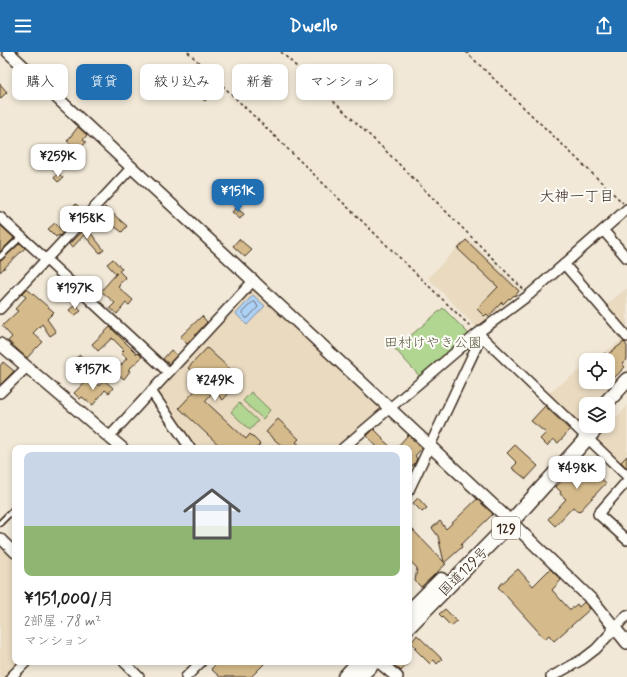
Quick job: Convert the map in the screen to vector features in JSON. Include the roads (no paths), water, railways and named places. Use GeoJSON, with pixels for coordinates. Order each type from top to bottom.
{"type":"FeatureCollection","features":[{"type":"Feature","properties":{"kind":"highway"},"geometry":{"type":"LineString","coordinates":[[611,397],[627,380]]}},
{"type":"Feature","properties":{"kind":"highway"},"geometry":{"type":"LineString","coordinates":[[615,406],[627,393]]}},
{"type":"Feature","properties":{"kind":"highway","name":"国道129号"},"geometry":{"type":"LineString","coordinates":[[412,623],[508,519],[584,433]]}},
{"type":"Feature","properties":{"kind":"highway","name":"国道129号"},"geometry":{"type":"LineString","coordinates":[[412,609],[508,519]]}},
{"type":"Feature","properties":{"kind":"highway"},"geometry":{"type":"LineString","coordinates":[[345,677],[356,665]]}},
{"type":"Feature","properties":{"kind":"highway"},"geometry":{"type":"LineString","coordinates":[[358,677],[371,665]]}},
{"type":"Feature","properties":{"kind":"street"},"geometry":{"type":"LineString","coordinates":[[8,52],[254,280],[508,519],[593,601],[627,643]]}},
{"type":"Feature","properties":{"kind":"street"},"geometry":{"type":"LineString","coordinates":[[0,309],[132,167]]}},
{"type":"Feature","properties":{"kind":"street"},"geometry":{"type":"LineString","coordinates":[[346,445],[389,408],[529,295],[627,208]]}},
{"type":"Feature","properties":{"kind":"street"},"geometry":{"type":"LineString","coordinates":[[0,217],[168,372]]}},
{"type":"Feature","properties":{"kind":"street"},"geometry":{"type":"LineString","coordinates":[[603,230],[627,258]]}},
{"type":"Feature","properties":{"kind":"street"},"geometry":{"type":"LineString","coordinates":[[564,264],[627,337]]}},
{"type":"Feature","properties":{"kind":"street"},"geometry":{"type":"LineString","coordinates":[[109,437],[254,280]]}},
{"type":"Feature","properties":{"kind":"street"},"geometry":{"type":"LineString","coordinates":[[480,335],[579,426]]}},
{"type":"Feature","properties":{"kind":"street"},"geometry":{"type":"LineString","coordinates":[[412,484],[480,335]]}},
{"type":"Feature","properties":{"kind":"street"},"geometry":{"type":"LineString","coordinates":[[0,344],[118,445]]}},
{"type":"Feature","properties":{"kind":"street"},"geometry":{"type":"LineString","coordinates":[[0,393],[26,367]]}},
{"type":"Feature","properties":{"kind":"street"},"geometry":{"type":"LineString","coordinates":[[151,391],[188,445]]}},
{"type":"Feature","properties":{"kind":"street"},"geometry":{"type":"LineString","coordinates":[[586,433],[627,476]]}},
{"type":"Feature","properties":{"kind":"street"},"geometry":{"type":"LineString","coordinates":[[627,481],[598,514],[627,540]]}},
{"type":"Feature","properties":{"kind":"street"},"geometry":{"type":"LineString","coordinates":[[0,538],[12,550]]}},
{"type":"Feature","properties":{"kind":"street"},"geometry":{"type":"LineString","coordinates":[[550,677],[583,659],[596,649],[627,615]]}},
{"type":"Feature","properties":{"kind":"street"},"geometry":{"type":"LineString","coordinates":[[11,677],[23,665]]}},
{"type":"Feature","properties":{"kind":"street"},"geometry":{"type":"LineString","coordinates":[[127,665],[140,677]]}},
{"type":"Feature","properties":{"kind":"street"},"geometry":{"type":"LineString","coordinates":[[186,677],[198,665]]}},
{"type":"Feature","properties":{"kind":"street"},"geometry":{"type":"LineString","coordinates":[[383,665],[397,677]]}},
{"type":"Feature","properties":{"kind":"lane"},"geometry":{"type":"LineString","coordinates":[[0,256],[22,236]]}},
{"type":"Feature","properties":{"kind":"lane"},"geometry":{"type":"LineString","coordinates":[[0,523],[12,511]]}},
{"type":"Feature","properties":{"kind":"water"},"geometry":{"type":"Polygon","coordinates":[[[253,295],[265,306],[247,325],[236,314],[253,295]]]}},
{"type":"Feature","properties":{"kind":"waterway"},"geometry":{"type":"LineString","coordinates":[[435,445],[481,349]]}},
{"type":"Feature","properties":{"kind":"waterway"},"geometry":{"type":"LineString","coordinates":[[412,495],[414,491]]}},
{"type":"Feature","properties":{"kind":"district","name":"大神一丁目"},"geometry":{"type":"Point","coordinates":[577,196]}},
{"type":"Feature","properties":{"kind":"park label","name":"田村けやき公園"},"geometry":{"type":"Point","coordinates":[433,342]}}]}
